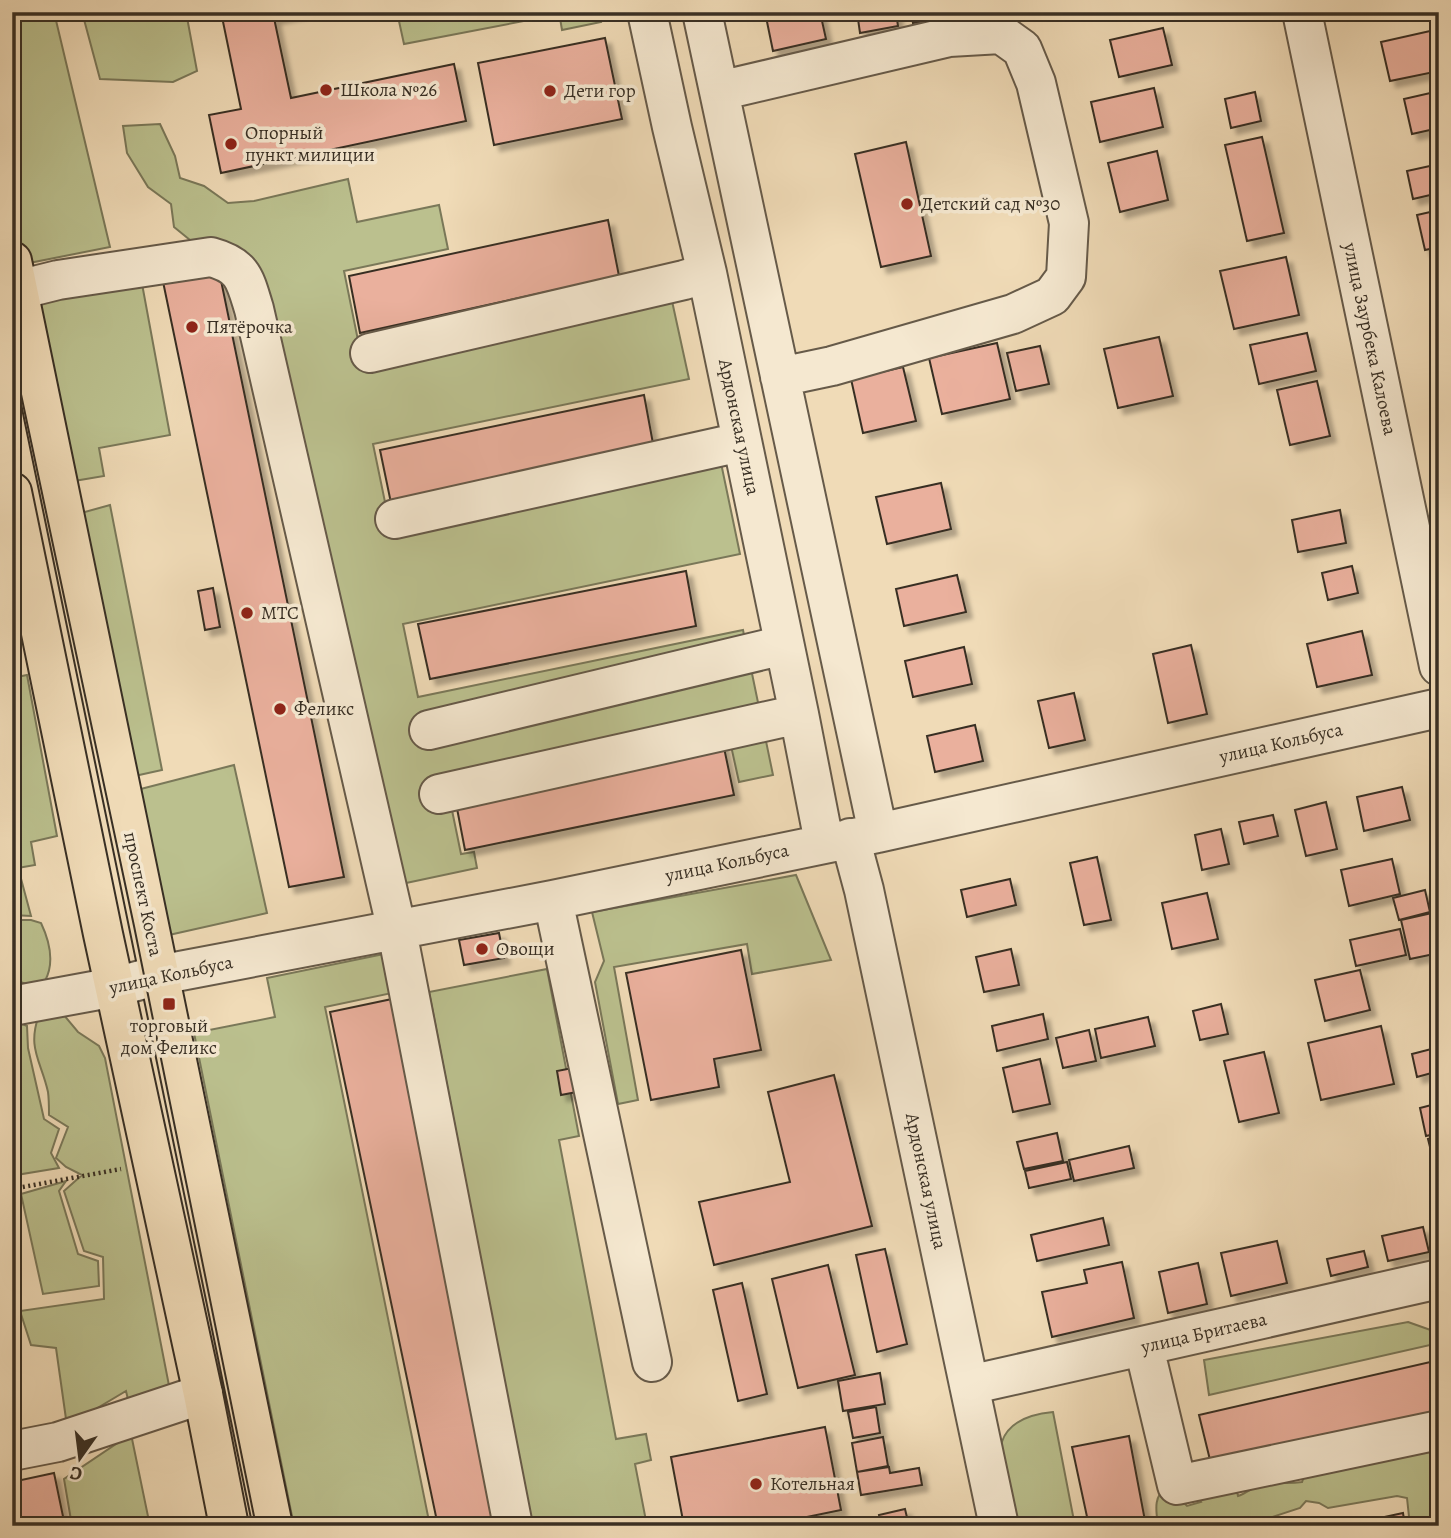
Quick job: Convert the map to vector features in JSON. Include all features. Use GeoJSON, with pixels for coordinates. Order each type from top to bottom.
{"type":"FeatureCollection","features":[{"type":"Feature","properties":{"kind":"main road","name":"проспект Коста"},"geometry":{"type":"LineString","coordinates":[[15,275],[273,1526]]}},
{"type":"Feature","properties":{"kind":"main road"},"geometry":{"type":"LineString","coordinates":[[12,492],[229,1526]]}},
{"type":"Feature","properties":{"kind":"street","name":"Ардонская улица"},"geometry":{"type":"LineString","coordinates":[[647,12],[707,273],[799,714],[851,838]]}},
{"type":"Feature","properties":{"kind":"street","name":"Ардонская улица"},"geometry":{"type":"LineString","coordinates":[[702,12],[780,377],[851,838],[999,1526]]}},
{"type":"Feature","properties":{"kind":"street","name":"улица Заурбека Калоева"},"geometry":{"type":"LineString","coordinates":[[1302,12],[1439,666]]}},
{"type":"Feature","properties":{"kind":"street"},"geometry":{"type":"LineString","coordinates":[[719,91],[948,37],[1001,34],[1022,49],[1036,83],[1069,223],[1066,277],[1052,296],[1013,314],[832,366],[780,377]]}},
{"type":"Feature","properties":{"kind":"street"},"geometry":{"type":"LineString","coordinates":[[15,275],[58,280],[211,257],[229,262],[244,279],[254,309],[397,931],[513,1526]]}},
{"type":"Feature","properties":{"kind":"street"},"geometry":{"type":"LineString","coordinates":[[370,353],[671,284],[707,273]]}},
{"type":"Feature","properties":{"kind":"street"},"geometry":{"type":"LineString","coordinates":[[394,519],[741,442]]}},
{"type":"Feature","properties":{"kind":"street"},"geometry":{"type":"LineString","coordinates":[[429,730],[784,645]]}},
{"type":"Feature","properties":{"kind":"street","name":"улица Кольбуса"},"geometry":{"type":"LineString","coordinates":[[12,1006],[115,987],[159,975],[553,900],[851,838],[1439,708]]}},
{"type":"Feature","properties":{"kind":"street"},"geometry":{"type":"LineString","coordinates":[[439,794],[799,714]]}},
{"type":"Feature","properties":{"kind":"street"},"geometry":{"type":"LineString","coordinates":[[553,900],[652,1362]]}},
{"type":"Feature","properties":{"kind":"street","name":"улица Бритаева"},"geometry":{"type":"LineString","coordinates":[[969,1385],[1439,1279]]}},
{"type":"Feature","properties":{"kind":"street"},"geometry":{"type":"LineString","coordinates":[[1144,1347],[1177,1485],[1439,1430]]}},
{"type":"Feature","properties":{"kind":"street"},"geometry":{"type":"LineString","coordinates":[[12,1451],[58,1442],[203,1394]]}},
{"type":"Feature","properties":{"kind":"path"},"geometry":{"type":"LineString","coordinates":[[12,1189],[125,1168]]}},
{"type":"Feature","properties":{"kind":"green space"},"geometry":{"type":"Polygon","coordinates":[[[12,12],[54,12],[110,247],[24,264],[12,203],[12,12]]]}},
{"type":"Feature","properties":{"kind":"green space"},"geometry":{"type":"Polygon","coordinates":[[[82,12],[186,12],[197,71],[173,82],[100,79],[82,12]]]}},
{"type":"Feature","properties":{"kind":"green space"},"geometry":{"type":"Polygon","coordinates":[[[397,12],[549,12],[550,16],[404,44],[397,12]]]}},
{"type":"Feature","properties":{"kind":"green space"},"geometry":{"type":"Polygon","coordinates":[[[559,12],[599,12],[601,22],[562,30],[559,12]]]}},
{"type":"Feature","properties":{"kind":"green space"},"geometry":{"type":"Polygon","coordinates":[[[160,124],[175,156],[180,178],[204,186],[228,203],[254,201],[348,179],[357,222],[439,205],[448,249],[344,271],[363,365],[672,301],[689,379],[373,444],[391,531],[721,463],[740,554],[403,624],[418,697],[743,630],[773,775],[739,782],[726,723],[446,781],[461,854],[474,852],[477,868],[373,890],[241,254],[206,253],[174,227],[171,204],[148,187],[127,153],[123,126],[160,124]]]}},
{"type":"Feature","properties":{"kind":"green space"},"geometry":{"type":"Polygon","coordinates":[[[140,273],[170,435],[99,448],[104,476],[68,482],[32,295],[140,273]]]}},
{"type":"Feature","properties":{"kind":"green space"},"geometry":{"type":"Polygon","coordinates":[[[110,505],[162,770],[130,777],[74,515],[110,505]]]}},
{"type":"Feature","properties":{"kind":"green space"},"geometry":{"type":"Polygon","coordinates":[[[27,675],[57,836],[31,842],[35,865],[12,869],[12,678],[27,675]]]}},
{"type":"Feature","properties":{"kind":"green space"},"geometry":{"type":"Polygon","coordinates":[[[234,765],[267,913],[160,937],[129,792],[234,765]]]}},
{"type":"Feature","properties":{"kind":"green space"},"geometry":{"type":"Polygon","coordinates":[[[12,875],[20,875],[31,916],[12,915],[12,875]]]}},
{"type":"Feature","properties":{"kind":"green space"},"geometry":{"type":"Polygon","coordinates":[[[796,875],[831,960],[752,974],[747,944],[614,967],[638,1100],[618,1104],[595,982],[604,961],[592,912],[796,875]]]}},
{"type":"Feature","properties":{"kind":"green space"},"geometry":{"type":"Polygon","coordinates":[[[12,920],[41,923],[50,952],[50,967],[45,981],[28,984],[13,977],[12,920]]]}},
{"type":"Feature","properties":{"kind":"green space"},"geometry":{"type":"Polygon","coordinates":[[[413,948],[397,992],[325,1007],[430,1526],[294,1526],[194,1033],[275,1017],[267,978],[413,948]]]}},
{"type":"Feature","properties":{"kind":"green space"},"geometry":{"type":"Polygon","coordinates":[[[547,969],[579,1136],[559,1140],[616,1439],[646,1434],[651,1460],[635,1464],[647,1526],[532,1526],[429,992],[547,969]]]}},
{"type":"Feature","properties":{"kind":"green space"},"geometry":{"type":"Polygon","coordinates":[[[58,1008],[78,1032],[99,1046],[105,1058],[173,1406],[134,1425],[126,1391],[67,1426],[56,1348],[31,1345],[20,1311],[104,1299],[103,1257],[84,1251],[64,1191],[82,1175],[56,1158],[68,1127],[49,1115],[48,1092],[36,1054],[34,1035],[40,1012],[58,1008]]]}},
{"type":"Feature","properties":{"kind":"green space"},"geometry":{"type":"Polygon","coordinates":[[[12,1019],[27,1026],[28,1048],[44,1119],[59,1129],[51,1153],[59,1168],[16,1175],[12,1156],[12,1019]]]}},
{"type":"Feature","properties":{"kind":"green space"},"geometry":{"type":"Polygon","coordinates":[[[66,1181],[59,1191],[78,1254],[98,1261],[99,1286],[43,1294],[21,1194],[66,1181]]]}},
{"type":"Feature","properties":{"kind":"green space"},"geometry":{"type":"Polygon","coordinates":[[[1408,1322],[1439,1333],[1439,1343],[1209,1395],[1204,1360],[1408,1322]]]}},
{"type":"Feature","properties":{"kind":"green space"},"geometry":{"type":"Polygon","coordinates":[[[1053,1412],[1075,1526],[1007,1526],[999,1468],[1004,1437],[1013,1425],[1029,1417],[1053,1412]]]}},
{"type":"Feature","properties":{"kind":"green space"},"geometry":{"type":"Polygon","coordinates":[[[131,1434],[150,1526],[72,1526],[64,1479],[131,1434]]]}},
{"type":"Feature","properties":{"kind":"green space"},"geometry":{"type":"Polygon","coordinates":[[[1439,1448],[1439,1526],[1410,1526],[1407,1498],[1397,1496],[1328,1508],[1306,1501],[1300,1508],[1269,1518],[1253,1517],[1217,1526],[1158,1526],[1157,1499],[1167,1486],[1187,1506],[1201,1502],[1191,1486],[1233,1476],[1238,1496],[1263,1484],[1302,1482],[1307,1468],[1439,1448]]]}},
{"type":"Feature","properties":{"kind":"building"},"geometry":{"type":"Polygon","coordinates":[[[221,12],[302,12],[274,18],[291,98],[454,64],[466,121],[221,173],[209,115],[241,109],[221,12]]]}},
{"type":"Feature","properties":{"kind":"building"},"geometry":{"type":"Polygon","coordinates":[[[765,12],[820,12],[826,39],[773,51],[765,12]]]}},
{"type":"Feature","properties":{"kind":"building"},"geometry":{"type":"Polygon","coordinates":[[[857,12],[896,12],[898,26],[860,33],[857,12]]]}},
{"type":"Feature","properties":{"kind":"building"},"geometry":{"type":"Polygon","coordinates":[[[911,12],[942,12],[943,18],[913,23],[911,12]]]}},
{"type":"Feature","properties":{"kind":"building"},"geometry":{"type":"Polygon","coordinates":[[[951,12],[972,12],[952,17],[951,12]]]}},
{"type":"Feature","properties":{"kind":"building"},"geometry":{"type":"Polygon","coordinates":[[[1163,28],[1172,65],[1119,77],[1110,40],[1163,28]]]}},
{"type":"Feature","properties":{"kind":"building"},"geometry":{"type":"Polygon","coordinates":[[[1439,29],[1439,71],[1390,81],[1381,42],[1439,29]]]}},
{"type":"Feature","properties":{"kind":"building","name":"Дети гор"},"geometry":{"type":"Polygon","coordinates":[[[605,38],[622,119],[494,145],[478,63],[605,38]]]}},
{"type":"Feature","properties":{"kind":"building"},"geometry":{"type":"Polygon","coordinates":[[[1154,88],[1163,127],[1100,142],[1091,102],[1154,88]]]}},
{"type":"Feature","properties":{"kind":"building"},"geometry":{"type":"Polygon","coordinates":[[[1439,91],[1439,128],[1412,134],[1404,99],[1439,91]]]}},
{"type":"Feature","properties":{"kind":"building"},"geometry":{"type":"Polygon","coordinates":[[[1255,92],[1261,121],[1231,128],[1225,99],[1255,92]]]}},
{"type":"Feature","properties":{"kind":"building"},"geometry":{"type":"Polygon","coordinates":[[[1262,137],[1284,233],[1247,241],[1225,145],[1262,137]]]}},
{"type":"Feature","properties":{"kind":"building"},"geometry":{"type":"Polygon","coordinates":[[[906,142],[931,256],[881,267],[855,154],[906,142]]]}},
{"type":"Feature","properties":{"kind":"building"},"geometry":{"type":"Polygon","coordinates":[[[1157,151],[1168,200],[1120,212],[1108,163],[1157,151]]]}},
{"type":"Feature","properties":{"kind":"building"},"geometry":{"type":"Polygon","coordinates":[[[1439,164],[1439,193],[1413,199],[1407,171],[1439,164]]]}},
{"type":"Feature","properties":{"kind":"building"},"geometry":{"type":"Polygon","coordinates":[[[1439,210],[1439,247],[1425,250],[1417,215],[1439,210]]]}},
{"type":"Feature","properties":{"kind":"building"},"geometry":{"type":"Polygon","coordinates":[[[608,220],[619,276],[360,333],[349,276],[608,220]]]}},
{"type":"Feature","properties":{"kind":"building"},"geometry":{"type":"Polygon","coordinates":[[[1286,257],[1299,315],[1234,329],[1220,271],[1286,257]]]}},
{"type":"Feature","properties":{"kind":"building"},"geometry":{"type":"Polygon","coordinates":[[[217,261],[344,877],[289,887],[161,272],[217,261]]]}},
{"type":"Feature","properties":{"kind":"building"},"geometry":{"type":"Polygon","coordinates":[[[1307,333],[1316,371],[1259,384],[1250,345],[1307,333]]]}},
{"type":"Feature","properties":{"kind":"building"},"geometry":{"type":"Polygon","coordinates":[[[1159,337],[1173,396],[1118,408],[1104,349],[1159,337]]]}},
{"type":"Feature","properties":{"kind":"building"},"geometry":{"type":"Polygon","coordinates":[[[997,343],[1010,399],[942,414],[929,358],[997,343]]]}},
{"type":"Feature","properties":{"kind":"building"},"geometry":{"type":"Polygon","coordinates":[[[1040,346],[1049,384],[1016,391],[1007,353],[1040,346]]]}},
{"type":"Feature","properties":{"kind":"building"},"geometry":{"type":"Polygon","coordinates":[[[903,367],[916,421],[863,433],[851,379],[903,367]]]}},
{"type":"Feature","properties":{"kind":"building"},"geometry":{"type":"Polygon","coordinates":[[[1317,381],[1330,436],[1290,445],[1277,390],[1317,381]]]}},
{"type":"Feature","properties":{"kind":"building"},"geometry":{"type":"Polygon","coordinates":[[[644,395],[654,449],[391,503],[380,450],[644,395]]]}},
{"type":"Feature","properties":{"kind":"building"},"geometry":{"type":"Polygon","coordinates":[[[941,483],[951,529],[887,544],[876,497],[941,483]]]}},
{"type":"Feature","properties":{"kind":"building"},"geometry":{"type":"Polygon","coordinates":[[[1340,510],[1346,543],[1298,552],[1292,520],[1340,510]]]}},
{"type":"Feature","properties":{"kind":"building"},"geometry":{"type":"Polygon","coordinates":[[[1352,566],[1358,593],[1328,600],[1322,573],[1352,566]]]}},
{"type":"Feature","properties":{"kind":"building"},"geometry":{"type":"Polygon","coordinates":[[[686,571],[696,626],[430,679],[418,624],[686,571]]]}},
{"type":"Feature","properties":{"kind":"building"},"geometry":{"type":"Polygon","coordinates":[[[957,575],[966,612],[904,626],[896,589],[957,575]]]}},
{"type":"Feature","properties":{"kind":"building"},"geometry":{"type":"Polygon","coordinates":[[[213,588],[220,627],[205,630],[198,591],[213,588]]]}},
{"type":"Feature","properties":{"kind":"building"},"geometry":{"type":"Polygon","coordinates":[[[1362,631],[1372,675],[1317,687],[1307,644],[1362,631]]]}},
{"type":"Feature","properties":{"kind":"building"},"geometry":{"type":"Polygon","coordinates":[[[1191,645],[1207,714],[1168,723],[1153,654],[1191,645]]]}},
{"type":"Feature","properties":{"kind":"building"},"geometry":{"type":"Polygon","coordinates":[[[964,647],[972,684],[913,697],[905,661],[964,647]]]}},
{"type":"Feature","properties":{"kind":"building"},"geometry":{"type":"Polygon","coordinates":[[[1074,693],[1085,740],[1049,748],[1038,701],[1074,693]]]}},
{"type":"Feature","properties":{"kind":"building"},"geometry":{"type":"Polygon","coordinates":[[[975,725],[983,761],[935,772],[927,736],[975,725]]]}},
{"type":"Feature","properties":{"kind":"building"},"geometry":{"type":"Polygon","coordinates":[[[723,743],[734,795],[465,850],[455,798],[723,743]]]}},
{"type":"Feature","properties":{"kind":"building"},"geometry":{"type":"Polygon","coordinates":[[[1402,787],[1410,820],[1364,831],[1357,797],[1402,787]]]}},
{"type":"Feature","properties":{"kind":"building"},"geometry":{"type":"Polygon","coordinates":[[[1326,802],[1337,849],[1306,856],[1295,810],[1326,802]]]}},
{"type":"Feature","properties":{"kind":"building"},"geometry":{"type":"Polygon","coordinates":[[[1273,815],[1278,836],[1244,844],[1239,822],[1273,815]]]}},
{"type":"Feature","properties":{"kind":"building"},"geometry":{"type":"Polygon","coordinates":[[[1221,829],[1229,864],[1202,870],[1195,835],[1221,829]]]}},
{"type":"Feature","properties":{"kind":"building"},"geometry":{"type":"Polygon","coordinates":[[[1097,857],[1111,920],[1084,925],[1070,863],[1097,857]]]}},
{"type":"Feature","properties":{"kind":"building"},"geometry":{"type":"Polygon","coordinates":[[[1392,859],[1400,894],[1349,906],[1341,870],[1392,859]]]}},
{"type":"Feature","properties":{"kind":"building"},"geometry":{"type":"Polygon","coordinates":[[[1010,879],[1016,905],[967,917],[961,890],[1010,879]]]}},
{"type":"Feature","properties":{"kind":"building"},"geometry":{"type":"Polygon","coordinates":[[[1425,890],[1430,912],[1399,920],[1393,898],[1425,890]]]}},
{"type":"Feature","properties":{"kind":"building"},"geometry":{"type":"Polygon","coordinates":[[[1207,893],[1218,939],[1172,949],[1162,903],[1207,893]]]}},
{"type":"Feature","properties":{"kind":"building"},"geometry":{"type":"Polygon","coordinates":[[[1432,913],[1439,953],[1410,959],[1401,920],[1432,913]]]}},
{"type":"Feature","properties":{"kind":"building"},"geometry":{"type":"Polygon","coordinates":[[[1400,929],[1406,955],[1356,966],[1350,940],[1400,929]]]}},
{"type":"Feature","properties":{"kind":"building","name":"Овощи"},"geometry":{"type":"Polygon","coordinates":[[[499,933],[504,958],[464,965],[459,940],[499,933]]]}},
{"type":"Feature","properties":{"kind":"building"},"geometry":{"type":"Polygon","coordinates":[[[1011,949],[1019,985],[984,992],[976,957],[1011,949]]]}},
{"type":"Feature","properties":{"kind":"building"},"geometry":{"type":"Polygon","coordinates":[[[741,950],[761,1050],[714,1059],[719,1087],[651,1100],[626,973],[741,950]]]}},
{"type":"Feature","properties":{"kind":"building"},"geometry":{"type":"Polygon","coordinates":[[[1360,970],[1370,1010],[1325,1021],[1315,980],[1360,970]]]}},
{"type":"Feature","properties":{"kind":"building"},"geometry":{"type":"Polygon","coordinates":[[[392,999],[502,1526],[438,1526],[330,1012],[392,999]]]}},
{"type":"Feature","properties":{"kind":"building"},"geometry":{"type":"Polygon","coordinates":[[[1221,1004],[1228,1034],[1200,1040],[1193,1011],[1221,1004]]]}},
{"type":"Feature","properties":{"kind":"building"},"geometry":{"type":"Polygon","coordinates":[[[1043,1014],[1048,1039],[997,1051],[992,1026],[1043,1014]]]}},
{"type":"Feature","properties":{"kind":"building"},"geometry":{"type":"Polygon","coordinates":[[[1148,1017],[1155,1046],[1101,1058],[1095,1029],[1148,1017]]]}},
{"type":"Feature","properties":{"kind":"building"},"geometry":{"type":"Polygon","coordinates":[[[1381,1026],[1394,1084],[1321,1100],[1308,1043],[1381,1026]]]}},
{"type":"Feature","properties":{"kind":"building"},"geometry":{"type":"Polygon","coordinates":[[[1089,1030],[1096,1061],[1063,1068],[1056,1038],[1089,1030]]]}},
{"type":"Feature","properties":{"kind":"building"},"geometry":{"type":"Polygon","coordinates":[[[1439,1047],[1439,1071],[1417,1077],[1412,1054],[1439,1047]]]}},
{"type":"Feature","properties":{"kind":"building"},"geometry":{"type":"Polygon","coordinates":[[[1264,1052],[1279,1113],[1239,1122],[1224,1061],[1264,1052]]]}},
{"type":"Feature","properties":{"kind":"building"},"geometry":{"type":"Polygon","coordinates":[[[1040,1059],[1050,1104],[1013,1112],[1003,1068],[1040,1059]]]}},
{"type":"Feature","properties":{"kind":"building"},"geometry":{"type":"Polygon","coordinates":[[[583,1066],[587,1090],[561,1095],[557,1071],[583,1066]]]}},
{"type":"Feature","properties":{"kind":"building"},"geometry":{"type":"Polygon","coordinates":[[[834,1075],[872,1226],[714,1265],[699,1202],[790,1182],[768,1092],[834,1075]]]}},
{"type":"Feature","properties":{"kind":"building"},"geometry":{"type":"Polygon","coordinates":[[[1439,1103],[1439,1133],[1426,1136],[1420,1108],[1439,1103]]]}},
{"type":"Feature","properties":{"kind":"building"},"geometry":{"type":"Polygon","coordinates":[[[1057,1133],[1063,1161],[1024,1169],[1017,1142],[1057,1133]]]}},
{"type":"Feature","properties":{"kind":"building"},"geometry":{"type":"Polygon","coordinates":[[[1439,1136],[1439,1158],[1433,1159],[1428,1139],[1439,1136]]]}},
{"type":"Feature","properties":{"kind":"building"},"geometry":{"type":"Polygon","coordinates":[[[1129,1146],[1134,1168],[1074,1181],[1069,1160],[1129,1146]]]}},
{"type":"Feature","properties":{"kind":"building"},"geometry":{"type":"Polygon","coordinates":[[[1067,1162],[1071,1179],[1029,1188],[1025,1171],[1067,1162]]]}},
{"type":"Feature","properties":{"kind":"building"},"geometry":{"type":"Polygon","coordinates":[[[1103,1218],[1109,1245],[1037,1261],[1031,1235],[1103,1218]]]}},
{"type":"Feature","properties":{"kind":"building"},"geometry":{"type":"Polygon","coordinates":[[[1423,1227],[1429,1252],[1388,1261],[1382,1236],[1423,1227]]]}},
{"type":"Feature","properties":{"kind":"building"},"geometry":{"type":"Polygon","coordinates":[[[1277,1241],[1287,1283],[1231,1296],[1221,1253],[1277,1241]]]}},
{"type":"Feature","properties":{"kind":"building"},"geometry":{"type":"Polygon","coordinates":[[[885,1249],[907,1344],[877,1352],[856,1255],[885,1249]]]}},
{"type":"Feature","properties":{"kind":"building"},"geometry":{"type":"Polygon","coordinates":[[[1364,1251],[1368,1267],[1331,1276],[1327,1259],[1364,1251]]]}},
{"type":"Feature","properties":{"kind":"building"},"geometry":{"type":"Polygon","coordinates":[[[1122,1262],[1134,1318],[1052,1337],[1042,1292],[1087,1283],[1084,1270],[1122,1262]]]}},
{"type":"Feature","properties":{"kind":"building"},"geometry":{"type":"Polygon","coordinates":[[[1198,1263],[1207,1304],[1168,1313],[1159,1272],[1198,1263]]]}},
{"type":"Feature","properties":{"kind":"building"},"geometry":{"type":"Polygon","coordinates":[[[828,1265],[855,1375],[798,1388],[772,1279],[828,1265]]]}},
{"type":"Feature","properties":{"kind":"building"},"geometry":{"type":"Polygon","coordinates":[[[742,1283],[767,1394],[738,1401],[713,1290],[742,1283]]]}},
{"type":"Feature","properties":{"kind":"building"},"geometry":{"type":"Polygon","coordinates":[[[1439,1360],[1439,1412],[1211,1464],[1199,1415],[1439,1360]]]}},
{"type":"Feature","properties":{"kind":"building"},"geometry":{"type":"Polygon","coordinates":[[[880,1373],[885,1404],[843,1411],[838,1381],[880,1373]]]}},
{"type":"Feature","properties":{"kind":"building"},"geometry":{"type":"Polygon","coordinates":[[[876,1407],[880,1433],[853,1438],[848,1412],[876,1407]]]}},
{"type":"Feature","properties":{"kind":"building","name":"Котельная"},"geometry":{"type":"Polygon","coordinates":[[[825,1427],[841,1510],[763,1526],[684,1526],[671,1457],[825,1427]]]}},
{"type":"Feature","properties":{"kind":"building"},"geometry":{"type":"Polygon","coordinates":[[[1129,1436],[1146,1526],[1089,1526],[1072,1447],[1129,1436]]]}},
{"type":"Feature","properties":{"kind":"building"},"geometry":{"type":"Polygon","coordinates":[[[883,1437],[888,1466],[857,1472],[852,1443],[883,1437]]]}},
{"type":"Feature","properties":{"kind":"building"},"geometry":{"type":"Polygon","coordinates":[[[889,1467],[890,1473],[919,1468],[922,1485],[861,1495],[857,1472],[889,1467]]]}},
{"type":"Feature","properties":{"kind":"building"},"geometry":{"type":"Polygon","coordinates":[[[54,1473],[65,1526],[12,1526],[12,1482],[54,1473]]]}},
{"type":"Feature","properties":{"kind":"building"},"geometry":{"type":"Polygon","coordinates":[[[905,1509],[909,1526],[881,1526],[879,1515],[905,1509]]]}},
{"type":"Feature","properties":{"kind":"building"},"geometry":{"type":"Polygon","coordinates":[[[1403,1513],[1405,1526],[1343,1526],[1403,1513]]]}},
{"type":"Feature","properties":{"kind":"tram line"},"geometry":{"type":"LineString","coordinates":[[12,352],[134,926],[256,1526]]}},
{"type":"Feature","properties":{"kind":"place","name":"Школа №26"},"geometry":{"type":"Point","coordinates":[326,90]}},
{"type":"Feature","properties":{"kind":"place","name":"Дети гор"},"geometry":{"type":"Point","coordinates":[550,91]}},
{"type":"Feature","properties":{"kind":"place","name":"Опорный пункт милиции"},"geometry":{"type":"Point","coordinates":[231,144]}},
{"type":"Feature","properties":{"kind":"place","name":"Детский сад №30"},"geometry":{"type":"Point","coordinates":[907,204]}},
{"type":"Feature","properties":{"kind":"place","name":"Пятёрочка"},"geometry":{"type":"Point","coordinates":[192,327]}},
{"type":"Feature","properties":{"kind":"place","name":"МТС"},"geometry":{"type":"Point","coordinates":[247,613]}},
{"type":"Feature","properties":{"kind":"place","name":"Феликс"},"geometry":{"type":"Point","coordinates":[280,709]}},
{"type":"Feature","properties":{"kind":"place","name":"Овощи"},"geometry":{"type":"Point","coordinates":[482,949]}},
{"type":"Feature","properties":{"kind":"place","name":"торговый дом Феликс"},"geometry":{"type":"Point","coordinates":[169,1004]}},
{"type":"Feature","properties":{"kind":"place","name":"Котельная"},"geometry":{"type":"Point","coordinates":[756,1484]}}]}
